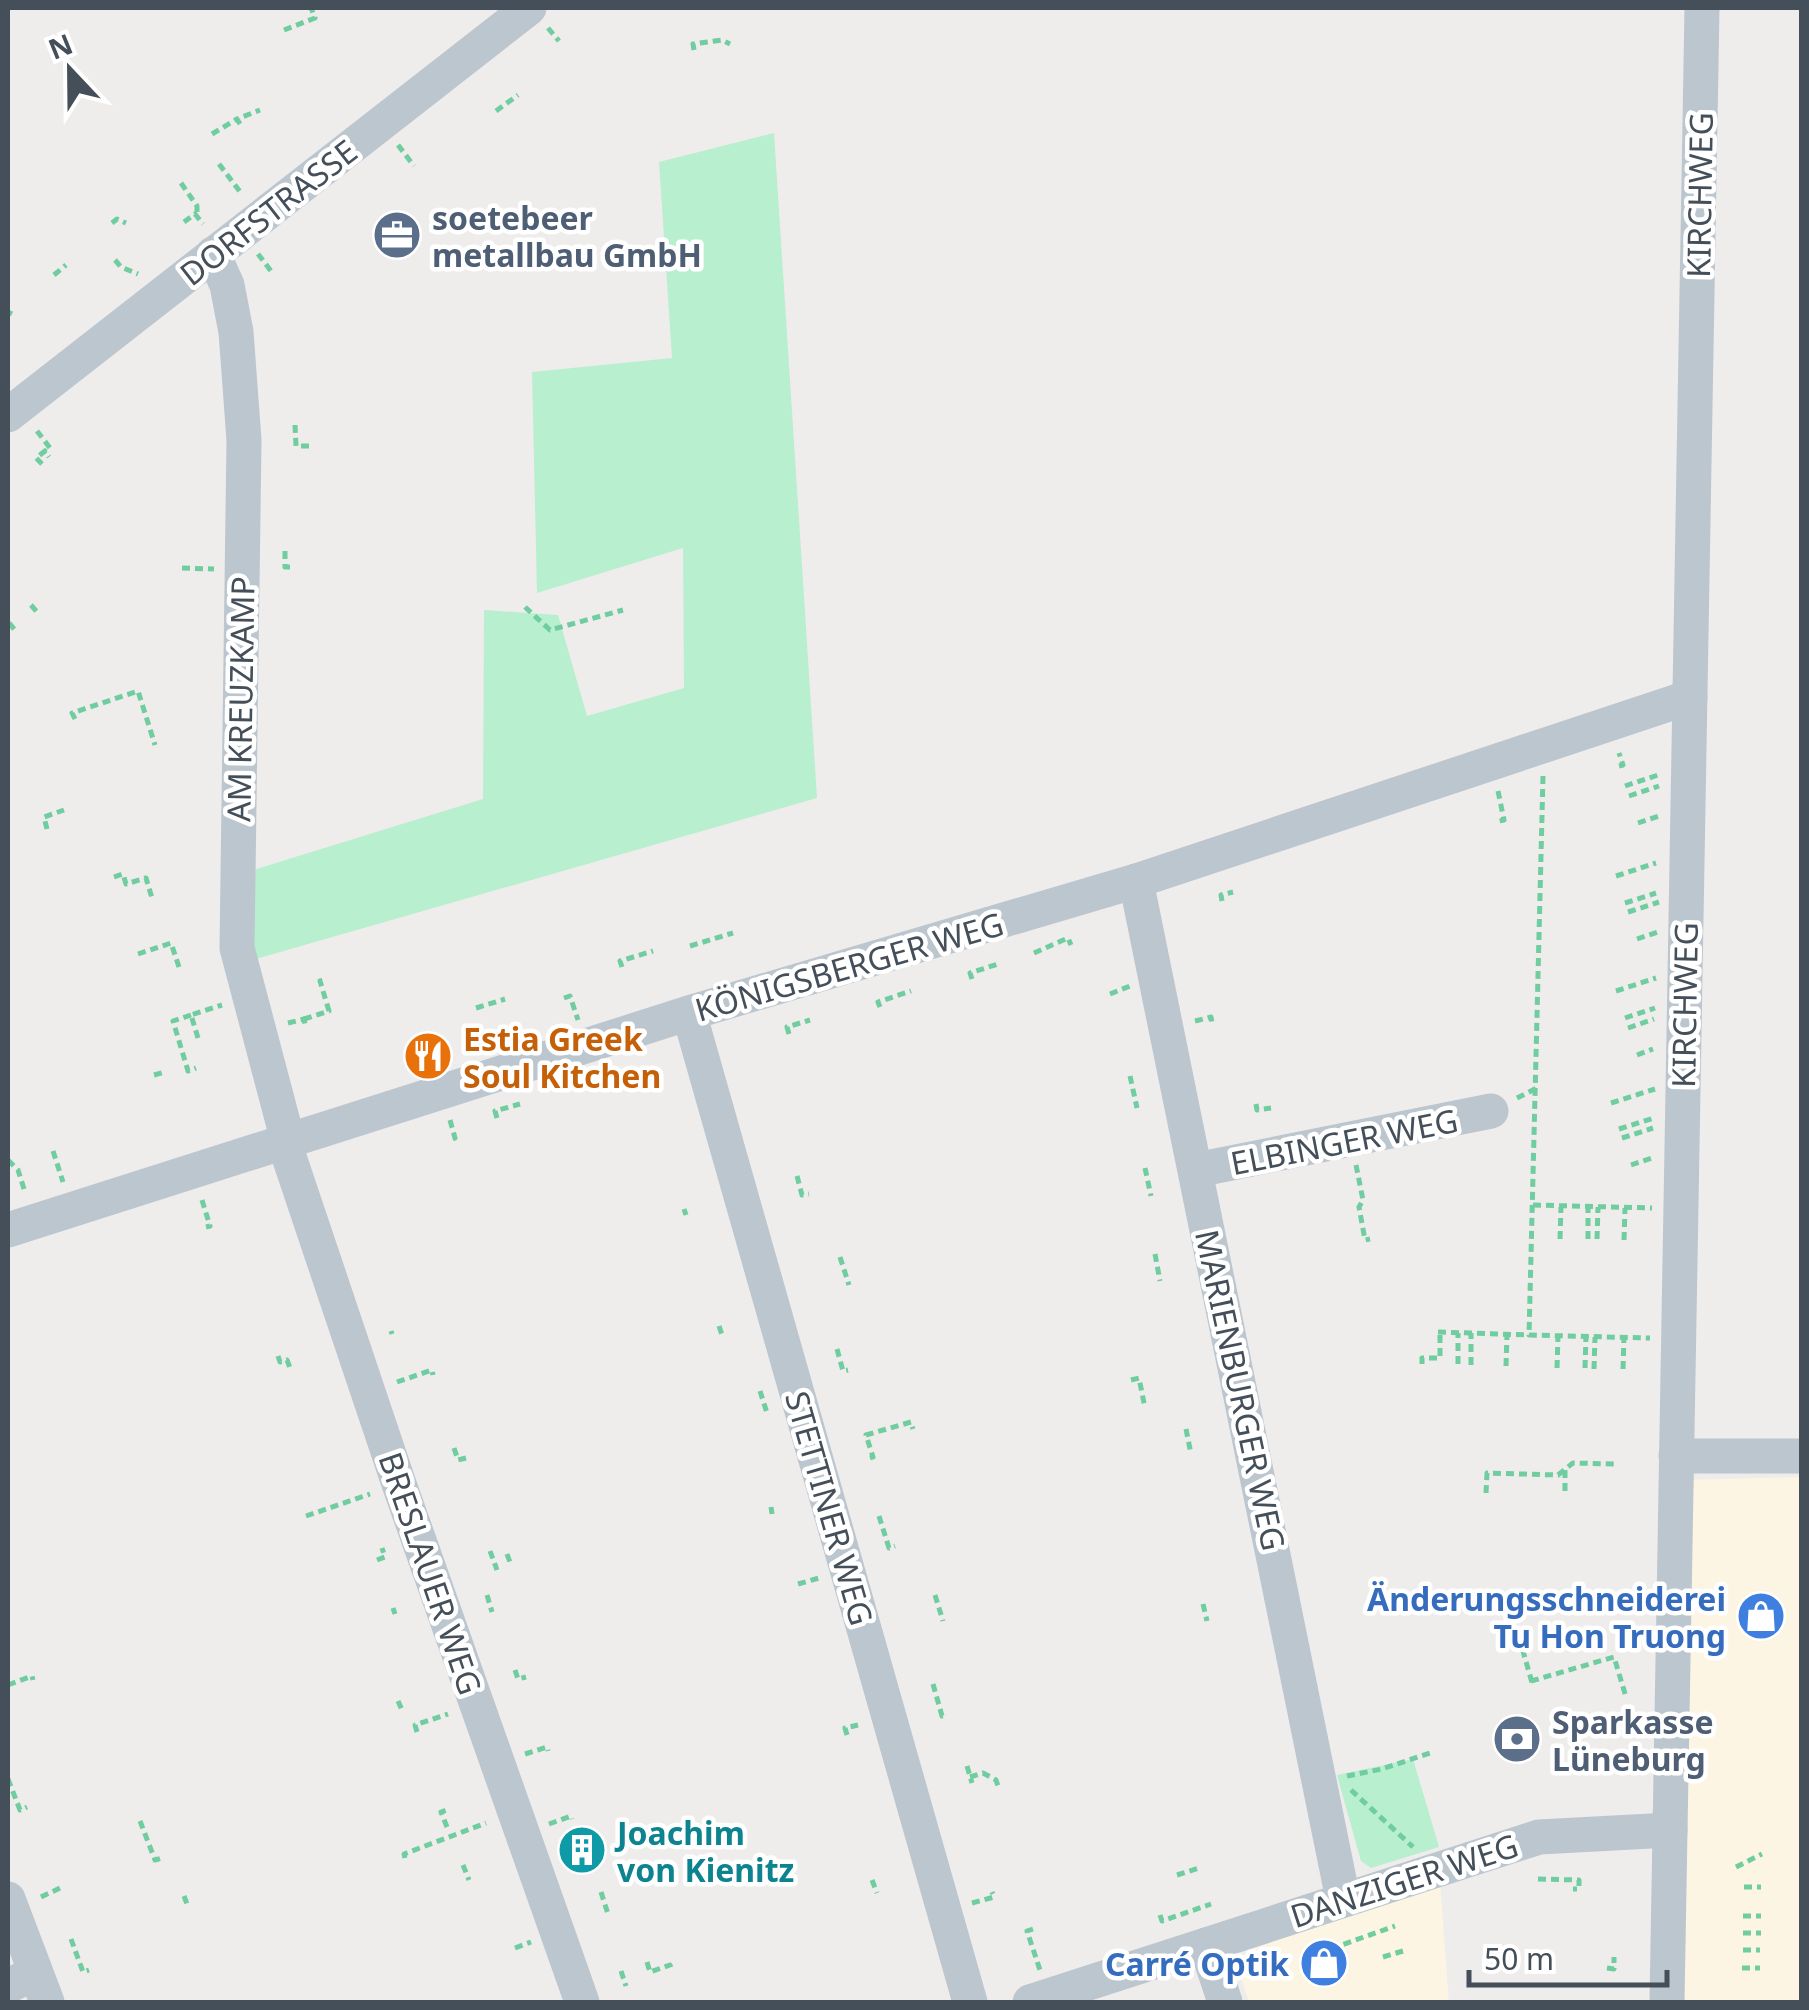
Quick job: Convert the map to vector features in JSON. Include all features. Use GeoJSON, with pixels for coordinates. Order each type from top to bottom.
{"type":"FeatureCollection","features":[{"type":"Feature","properties":{"kind":"street","name":"DORFSTRASSE"},"geometry":{"type":"LineString","coordinates":[[8,416],[529,8]]}},
{"type":"Feature","properties":{"kind":"street","name":"KIRCHWEG"},"geometry":{"type":"LineString","coordinates":[[1667,2002],[1702,8]]}},
{"type":"Feature","properties":{"kind":"street","name":"AM KREUZKAMP"},"geometry":{"type":"LineString","coordinates":[[213,254],[228,285],[236,332],[244,440],[237,948],[286,1141]]}},
{"type":"Feature","properties":{"kind":"street","name":"KÖNIGSBERGER WEG"},"geometry":{"type":"LineString","coordinates":[[21,1226],[689,1013],[1136,881],[1690,697]]}},
{"type":"Feature","properties":{"kind":"street","name":"MARIENBURGER WEG"},"geometry":{"type":"LineString","coordinates":[[1136,881],[1343,1899]]}},
{"type":"Feature","properties":{"kind":"street","name":"STETTINER WEG"},"geometry":{"type":"LineString","coordinates":[[689,1013],[970,2002]]}},
{"type":"Feature","properties":{"kind":"street","name":"ELBINGER WEG"},"geometry":{"type":"LineString","coordinates":[[1196,1170],[1491,1111]]}},
{"type":"Feature","properties":{"kind":"street","name":"BRESLAUER WEG"},"geometry":{"type":"LineString","coordinates":[[286,1141],[399,1484],[582,2002]]}},
{"type":"Feature","properties":{"kind":"street"},"geometry":{"type":"LineString","coordinates":[[1676,1456],[1802,1456]]}},
{"type":"Feature","properties":{"kind":"street","name":"DANZIGER WEG"},"geometry":{"type":"LineString","coordinates":[[1039,2000],[1539,1837],[1670,1830]]}},
{"type":"Feature","properties":{"kind":"street"},"geometry":{"type":"LineString","coordinates":[[8,1899],[30,1987]]}},
{"type":"Feature","properties":{"kind":"street"},"geometry":{"type":"LineString","coordinates":[[1206,1945],[1225,2002]]}},
{"type":"Feature","properties":{"kind":"path"},"geometry":{"type":"LineString","coordinates":[[284,30],[315,18],[311,8]]}},
{"type":"Feature","properties":{"kind":"path"},"geometry":{"type":"LineString","coordinates":[[694,50],[693,44],[722,40],[730,44]]}},
{"type":"Feature","properties":{"kind":"path"},"geometry":{"type":"LineString","coordinates":[[496,111],[518,95]]}},
{"type":"Feature","properties":{"kind":"path"},"geometry":{"type":"LineString","coordinates":[[212,134],[260,110]]}},
{"type":"Feature","properties":{"kind":"path"},"geometry":{"type":"LineString","coordinates":[[219,164],[260,218]]}},
{"type":"Feature","properties":{"kind":"path"},"geometry":{"type":"LineString","coordinates":[[181,182],[197,206],[198,216]]}},
{"type":"Feature","properties":{"kind":"path"},"geometry":{"type":"LineString","coordinates":[[112,223],[117,219],[126,223]]}},
{"type":"Feature","properties":{"kind":"path"},"geometry":{"type":"LineString","coordinates":[[115,260],[121,268],[147,278]]}},
{"type":"Feature","properties":{"kind":"path"},"geometry":{"type":"LineString","coordinates":[[54,275],[66,266]]}},
{"type":"Feature","properties":{"kind":"path"},"geometry":{"type":"LineString","coordinates":[[295,425],[296,446],[309,446],[309,450]]}},
{"type":"Feature","properties":{"kind":"path"},"geometry":{"type":"LineString","coordinates":[[42,464],[36,458],[45,452],[50,457]]}},
{"type":"Feature","properties":{"kind":"path"},"geometry":{"type":"LineString","coordinates":[[286,551],[285,567],[291,568]]}},
{"type":"Feature","properties":{"kind":"path"},"geometry":{"type":"LineString","coordinates":[[31,605],[37,612]]}},
{"type":"Feature","properties":{"kind":"path"},"geometry":{"type":"LineString","coordinates":[[525,608],[550,630],[624,610]]}},
{"type":"Feature","properties":{"kind":"path"},"geometry":{"type":"LineString","coordinates":[[9,623],[15,630]]}},
{"type":"Feature","properties":{"kind":"path"},"geometry":{"type":"LineString","coordinates":[[75,719],[72,712],[138,691],[155,744]]}},
{"type":"Feature","properties":{"kind":"path"},"geometry":{"type":"LineString","coordinates":[[1529,1334],[1544,747]]}},
{"type":"Feature","properties":{"kind":"path"},"geometry":{"type":"LineString","coordinates":[[1499,820],[1504,820],[1500,799]]}},
{"type":"Feature","properties":{"kind":"path"},"geometry":{"type":"LineString","coordinates":[[47,828],[44,817],[64,810]]}},
{"type":"Feature","properties":{"kind":"path"},"geometry":{"type":"LineString","coordinates":[[1616,876],[1687,852]]}},
{"type":"Feature","properties":{"kind":"path"},"geometry":{"type":"LineString","coordinates":[[114,877],[123,874],[126,884],[146,878],[152,898]]}},
{"type":"Feature","properties":{"kind":"path"},"geometry":{"type":"LineString","coordinates":[[1222,901],[1220,895],[1232,892]]}},
{"type":"Feature","properties":{"kind":"path"},"geometry":{"type":"LineString","coordinates":[[690,946],[733,933]]}},
{"type":"Feature","properties":{"kind":"path"},"geometry":{"type":"LineString","coordinates":[[1034,953],[1068,938],[1071,945]]}},
{"type":"Feature","properties":{"kind":"path"},"geometry":{"type":"LineString","coordinates":[[138,954],[171,943],[179,966]]}},
{"type":"Feature","properties":{"kind":"path"},"geometry":{"type":"LineString","coordinates":[[622,967],[620,962],[653,951]]}},
{"type":"Feature","properties":{"kind":"path"},"geometry":{"type":"LineString","coordinates":[[972,979],[970,973],[998,964]]}},
{"type":"Feature","properties":{"kind":"path"},"geometry":{"type":"LineString","coordinates":[[1616,991],[1685,968]]}},
{"type":"Feature","properties":{"kind":"path"},"geometry":{"type":"LineString","coordinates":[[304,1018],[329,1010],[320,981],[325,980]]}},
{"type":"Feature","properties":{"kind":"path"},"geometry":{"type":"LineString","coordinates":[[880,1007],[878,1002],[911,991]]}},
{"type":"Feature","properties":{"kind":"path"},"geometry":{"type":"LineString","coordinates":[[196,1068],[188,1071],[173,1021],[228,1003],[224,992]]}},
{"type":"Feature","properties":{"kind":"path"},"geometry":{"type":"LineString","coordinates":[[476,1008],[505,999]]}},
{"type":"Feature","properties":{"kind":"path"},"geometry":{"type":"LineString","coordinates":[[191,1015],[198,1038]]}},
{"type":"Feature","properties":{"kind":"path"},"geometry":{"type":"LineString","coordinates":[[789,1034],[788,1027],[810,1020]]}},
{"type":"Feature","properties":{"kind":"path"},"geometry":{"type":"LineString","coordinates":[[154,1075],[165,1072]]}},
{"type":"Feature","properties":{"kind":"path"},"geometry":{"type":"LineString","coordinates":[[1130,1076],[1136,1108]]}},
{"type":"Feature","properties":{"kind":"path"},"geometry":{"type":"LineString","coordinates":[[1611,1103],[1683,1080]]}},
{"type":"Feature","properties":{"kind":"path"},"geometry":{"type":"LineString","coordinates":[[497,1118],[495,1111],[520,1104]]}},
{"type":"Feature","properties":{"kind":"path"},"geometry":{"type":"LineString","coordinates":[[1256,1104],[1258,1110],[1271,1108]]}},
{"type":"Feature","properties":{"kind":"path"},"geometry":{"type":"LineString","coordinates":[[1351,1139],[1363,1200],[1358,1207],[1365,1240],[1370,1239]]}},
{"type":"Feature","properties":{"kind":"path"},"geometry":{"type":"LineString","coordinates":[[8,1160],[18,1170],[21,1226]]}},
{"type":"Feature","properties":{"kind":"path"},"geometry":{"type":"LineString","coordinates":[[1145,1168],[1151,1196]]}},
{"type":"Feature","properties":{"kind":"path"},"geometry":{"type":"LineString","coordinates":[[796,1176],[802,1195],[808,1194]]}},
{"type":"Feature","properties":{"kind":"path"},"geometry":{"type":"LineString","coordinates":[[190,1203],[202,1200],[210,1226],[206,1228]]}},
{"type":"Feature","properties":{"kind":"path"},"geometry":{"type":"LineString","coordinates":[[1534,1205],[1680,1208]]}},
{"type":"Feature","properties":{"kind":"path"},"geometry":{"type":"LineString","coordinates":[[1560,1239],[1561,1206]]}},
{"type":"Feature","properties":{"kind":"path"},"geometry":{"type":"LineString","coordinates":[[1588,1206],[1588,1239]]}},
{"type":"Feature","properties":{"kind":"path"},"geometry":{"type":"LineString","coordinates":[[1597,1240],[1598,1206]]}},
{"type":"Feature","properties":{"kind":"path"},"geometry":{"type":"LineString","coordinates":[[1624,1240],[1625,1207]]}},
{"type":"Feature","properties":{"kind":"path"},"geometry":{"type":"LineString","coordinates":[[1155,1254],[1160,1281]]}},
{"type":"Feature","properties":{"kind":"path"},"geometry":{"type":"LineString","coordinates":[[840,1257],[848,1282],[858,1277]]}},
{"type":"Feature","properties":{"kind":"path"},"geometry":{"type":"LineString","coordinates":[[719,1326],[722,1335]]}},
{"type":"Feature","properties":{"kind":"path"},"geometry":{"type":"LineString","coordinates":[[1422,1364],[1422,1358],[1440,1358],[1439,1332],[1678,1338]]}},
{"type":"Feature","properties":{"kind":"path"},"geometry":{"type":"LineString","coordinates":[[1458,1333],[1458,1364]]}},
{"type":"Feature","properties":{"kind":"path"},"geometry":{"type":"LineString","coordinates":[[1470,1365],[1472,1333]]}},
{"type":"Feature","properties":{"kind":"path"},"geometry":{"type":"LineString","coordinates":[[1506,1366],[1507,1334]]}},
{"type":"Feature","properties":{"kind":"path"},"geometry":{"type":"LineString","coordinates":[[1557,1368],[1558,1335]]}},
{"type":"Feature","properties":{"kind":"path"},"geometry":{"type":"LineString","coordinates":[[1585,1368],[1586,1336]]}},
{"type":"Feature","properties":{"kind":"path"},"geometry":{"type":"LineString","coordinates":[[1594,1369],[1595,1336]]}},
{"type":"Feature","properties":{"kind":"path"},"geometry":{"type":"LineString","coordinates":[[1623,1369],[1624,1337]]}},
{"type":"Feature","properties":{"kind":"path"},"geometry":{"type":"LineString","coordinates":[[836,1349],[843,1371],[848,1370]]}},
{"type":"Feature","properties":{"kind":"path"},"geometry":{"type":"LineString","coordinates":[[278,1356],[280,1362],[287,1360],[290,1368]]}},
{"type":"Feature","properties":{"kind":"path"},"geometry":{"type":"LineString","coordinates":[[368,1392],[432,1370],[434,1376]]}},
{"type":"Feature","properties":{"kind":"path"},"geometry":{"type":"LineString","coordinates":[[1131,1380],[1139,1378],[1145,1408]]}},
{"type":"Feature","properties":{"kind":"path"},"geometry":{"type":"LineString","coordinates":[[760,1391],[766,1412]]}},
{"type":"Feature","properties":{"kind":"path"},"geometry":{"type":"LineString","coordinates":[[870,1458],[866,1435],[911,1422],[912,1428]]}},
{"type":"Feature","properties":{"kind":"path"},"geometry":{"type":"LineString","coordinates":[[1186,1429],[1192,1454]]}},
{"type":"Feature","properties":{"kind":"path"},"geometry":{"type":"LineString","coordinates":[[454,1448],[458,1460],[466,1458]]}},
{"type":"Feature","properties":{"kind":"path"},"geometry":{"type":"LineString","coordinates":[[1486,1493],[1487,1473],[1558,1475],[1574,1463],[1615,1464]]}},
{"type":"Feature","properties":{"kind":"path"},"geometry":{"type":"LineString","coordinates":[[1565,1470],[1565,1491]]}},
{"type":"Feature","properties":{"kind":"path"},"geometry":{"type":"LineString","coordinates":[[306,1516],[399,1484]]}},
{"type":"Feature","properties":{"kind":"path"},"geometry":{"type":"LineString","coordinates":[[879,1516],[888,1548],[895,1546]]}},
{"type":"Feature","properties":{"kind":"path"},"geometry":{"type":"LineString","coordinates":[[377,1560],[385,1557],[382,1548]]}},
{"type":"Feature","properties":{"kind":"path"},"geometry":{"type":"LineString","coordinates":[[490,1551],[497,1570]]}},
{"type":"Feature","properties":{"kind":"path"},"geometry":{"type":"LineString","coordinates":[[507,1554],[510,1566]]}},
{"type":"Feature","properties":{"kind":"path"},"geometry":{"type":"LineString","coordinates":[[935,1595],[943,1621]]}},
{"type":"Feature","properties":{"kind":"path"},"geometry":{"type":"LineString","coordinates":[[486,1596],[492,1612]]}},
{"type":"Feature","properties":{"kind":"path"},"geometry":{"type":"LineString","coordinates":[[1203,1604],[1206,1620]]}},
{"type":"Feature","properties":{"kind":"path"},"geometry":{"type":"LineString","coordinates":[[1518,1637],[1532,1684],[1614,1657],[1626,1697]]}},
{"type":"Feature","properties":{"kind":"path"},"geometry":{"type":"LineString","coordinates":[[515,1670],[518,1680],[526,1677]]}},
{"type":"Feature","properties":{"kind":"path"},"geometry":{"type":"LineString","coordinates":[[8,1685],[32,1676],[33,1680]]}},
{"type":"Feature","properties":{"kind":"path"},"geometry":{"type":"LineString","coordinates":[[933,1684],[942,1716],[946,1715]]}},
{"type":"Feature","properties":{"kind":"path"},"geometry":{"type":"LineString","coordinates":[[398,1701],[402,1710]]}},
{"type":"Feature","properties":{"kind":"path"},"geometry":{"type":"LineString","coordinates":[[417,1732],[415,1726],[477,1704]]}},
{"type":"Feature","properties":{"kind":"path"},"geometry":{"type":"LineString","coordinates":[[847,1735],[845,1728],[858,1724],[862,1739]]}},
{"type":"Feature","properties":{"kind":"path"},"geometry":{"type":"LineString","coordinates":[[1433,1752],[1338,1778],[1437,1868]]}},
{"type":"Feature","properties":{"kind":"path"},"geometry":{"type":"LineString","coordinates":[[967,1766],[971,1780],[983,1773],[996,1780],[998,1786]]}},
{"type":"Feature","properties":{"kind":"path"},"geometry":{"type":"LineString","coordinates":[[8,1779],[20,1810],[27,1808]]}},
{"type":"Feature","properties":{"kind":"path"},"geometry":{"type":"LineString","coordinates":[[446,1826],[441,1812],[448,1810]]}},
{"type":"Feature","properties":{"kind":"path"},"geometry":{"type":"LineString","coordinates":[[406,1858],[404,1854],[515,1812]]}},
{"type":"Feature","properties":{"kind":"path"},"geometry":{"type":"LineString","coordinates":[[140,1821],[155,1860],[162,1858]]}},
{"type":"Feature","properties":{"kind":"path"},"geometry":{"type":"LineString","coordinates":[[1736,1866],[1762,1854]]}},
{"type":"Feature","properties":{"kind":"path"},"geometry":{"type":"LineString","coordinates":[[464,1865],[469,1880]]}},
{"type":"Feature","properties":{"kind":"path"},"geometry":{"type":"LineString","coordinates":[[1177,1875],[1199,1868]]}},
{"type":"Feature","properties":{"kind":"path"},"geometry":{"type":"LineString","coordinates":[[1538,1879],[1579,1880],[1579,1889],[1573,1889]]}},
{"type":"Feature","properties":{"kind":"path"},"geometry":{"type":"LineString","coordinates":[[872,1880],[877,1893]]}},
{"type":"Feature","properties":{"kind":"path"},"geometry":{"type":"LineString","coordinates":[[46,1911],[40,1896],[64,1886]]}},
{"type":"Feature","properties":{"kind":"path"},"geometry":{"type":"LineString","coordinates":[[1744,1887],[1761,1887]]}},
{"type":"Feature","properties":{"kind":"path"},"geometry":{"type":"LineString","coordinates":[[601,1892],[608,1914]]}},
{"type":"Feature","properties":{"kind":"path"},"geometry":{"type":"LineString","coordinates":[[972,1913],[969,1904],[994,1897],[992,1892]]}},
{"type":"Feature","properties":{"kind":"path"},"geometry":{"type":"LineString","coordinates":[[184,1896],[187,1904]]}},
{"type":"Feature","properties":{"kind":"path"},"geometry":{"type":"LineString","coordinates":[[1160,1915],[1162,1921],[1211,1904]]}},
{"type":"Feature","properties":{"kind":"path"},"geometry":{"type":"LineString","coordinates":[[1743,1916],[1761,1916]]}},
{"type":"Feature","properties":{"kind":"path"},"geometry":{"type":"LineString","coordinates":[[1318,1953],[1395,1926]]}},
{"type":"Feature","properties":{"kind":"path"},"geometry":{"type":"LineString","coordinates":[[1033,1929],[1027,1931],[1039,2000]]}},
{"type":"Feature","properties":{"kind":"path"},"geometry":{"type":"LineString","coordinates":[[1743,1933],[1761,1933]]}},
{"type":"Feature","properties":{"kind":"path"},"geometry":{"type":"LineString","coordinates":[[71,1939],[83,1972],[89,1970]]}},
{"type":"Feature","properties":{"kind":"path"},"geometry":{"type":"LineString","coordinates":[[1383,1957],[1403,1950]]}},
{"type":"Feature","properties":{"kind":"path"},"geometry":{"type":"LineString","coordinates":[[1743,1950],[1760,1950]]}},
{"type":"Feature","properties":{"kind":"path"},"geometry":{"type":"LineString","coordinates":[[1606,1968],[1614,1969],[1614,1958]]}},
{"type":"Feature","properties":{"kind":"path"},"geometry":{"type":"LineString","coordinates":[[647,1962],[650,1972],[670,1968]]}},
{"type":"Feature","properties":{"kind":"path"},"geometry":{"type":"LineString","coordinates":[[1742,1968],[1760,1968]]}},
{"type":"Feature","properties":{"kind":"path"},"geometry":{"type":"LineString","coordinates":[[621,1970],[626,1986]]}},
{"type":"Feature","properties":{"kind":"shaded area"},"geometry":{"type":"Polygon","coordinates":[[[1801,1477],[1801,2002],[1673,2002],[1684,1480],[1801,1477]]]}},
{"type":"Feature","properties":{"kind":"shaded area"},"geometry":{"type":"Polygon","coordinates":[[[1440,1882],[1449,2002],[1249,2002],[1238,1968],[1249,1945],[1440,1882]]]}},
{"type":"Feature","properties":{"kind":"green space"},"geometry":{"type":"Polygon","coordinates":[[[774,133],[817,798],[249,961],[253,870],[483,799],[484,610],[558,615],[587,716],[684,688],[683,548],[537,593],[532,372],[672,358],[659,162],[774,133]]]}},
{"type":"Feature","properties":{"kind":"green space"},"geometry":{"type":"Polygon","coordinates":[[[1413,1759],[1439,1847],[1371,1868],[1361,1861],[1337,1775],[1413,1759]]]}},
{"type":"Feature","properties":{"kind":"place","name":"soetebeer metallbau GmbH"},"geometry":{"type":"Point","coordinates":[397,235]}},
{"type":"Feature","properties":{"kind":"place","name":"Estia Greek Soul Kitchen"},"geometry":{"type":"Point","coordinates":[428,1056]}},
{"type":"Feature","properties":{"kind":"place","name":"Änderungsschneiderei Tu Hon Truong"},"geometry":{"type":"Point","coordinates":[1761,1616]}},
{"type":"Feature","properties":{"kind":"place","name":"Sparkasse Lüneburg"},"geometry":{"type":"Point","coordinates":[1517,1739]}},
{"type":"Feature","properties":{"kind":"place","name":"Joachim von Kienitz"},"geometry":{"type":"Point","coordinates":[582,1850]}},
{"type":"Feature","properties":{"kind":"place","name":"Carré Optik"},"geometry":{"type":"Point","coordinates":[1324,1963]}}]}
